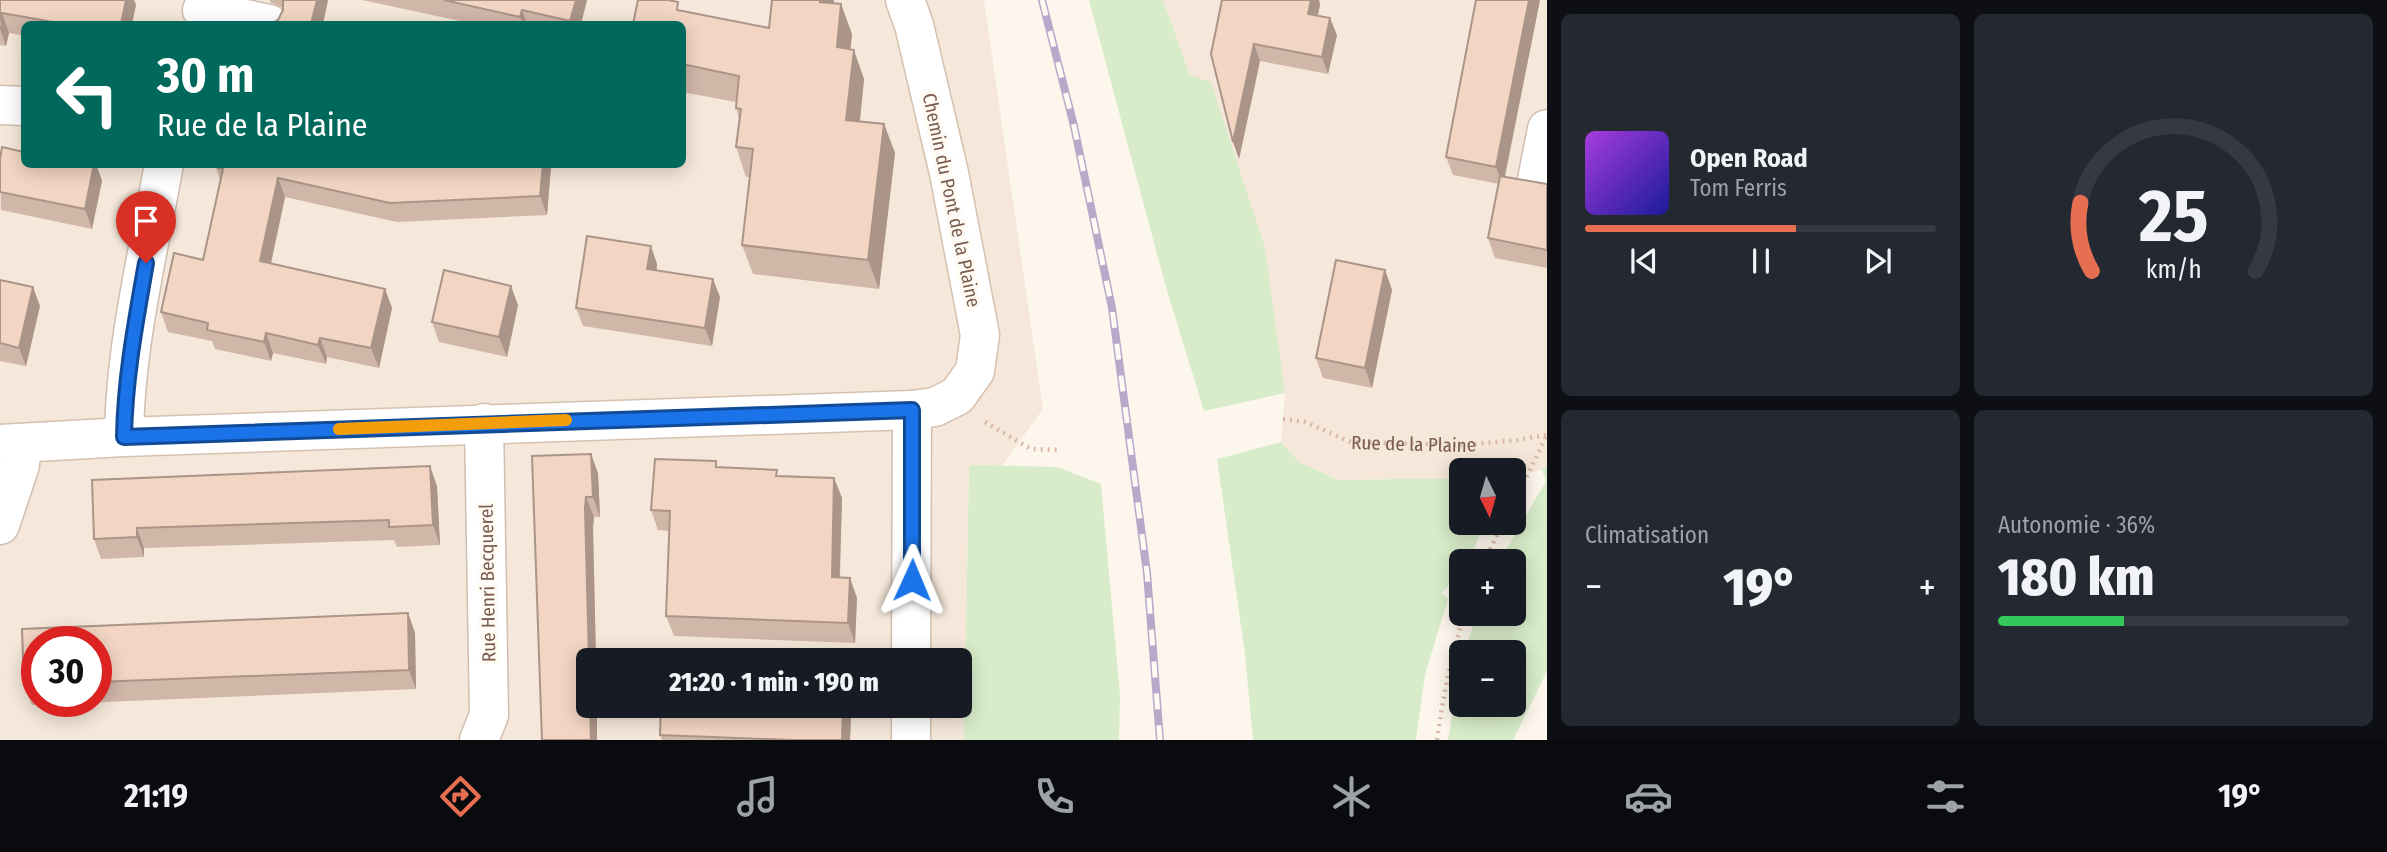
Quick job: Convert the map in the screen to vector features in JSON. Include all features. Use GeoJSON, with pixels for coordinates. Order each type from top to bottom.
{"type":"FeatureCollection","features":[{"type":"Feature","properties":{"kind":"street","name":"Chemin du Pont de la Plaine"},"geometry":{"type":"LineString","coordinates":[[905,0],[914,25],[950,173],[980,335],[975,371],[957,396]]}},
{"type":"Feature","properties":{"kind":"street"},"geometry":{"type":"LineString","coordinates":[[201,12],[252,21]]}},
{"type":"Feature","properties":{"kind":"street"},"geometry":{"type":"LineString","coordinates":[[0,104],[21,106]]}},
{"type":"Feature","properties":{"kind":"street"},"geometry":{"type":"LineString","coordinates":[[1537,180],[1547,129]]}},
{"type":"Feature","properties":{"kind":"street"},"geometry":{"type":"LineString","coordinates":[[124,437],[124,412],[133,337],[163,168]]}},
{"type":"Feature","properties":{"kind":"street"},"geometry":{"type":"LineString","coordinates":[[0,525],[20,465],[11,443],[484,423],[912,410],[935,407],[957,396]]}},
{"type":"Feature","properties":{"kind":"street"},"geometry":{"type":"LineString","coordinates":[[911,648],[912,410]]}},
{"type":"Feature","properties":{"kind":"street","name":"Rue Henri Becquerel"},"geometry":{"type":"LineString","coordinates":[[479,740],[489,715],[484,423]]}},
{"type":"Feature","properties":{"kind":"street"},"geometry":{"type":"LineString","coordinates":[[911,718],[911,740]]}},
{"type":"Feature","properties":{"kind":"path"},"geometry":{"type":"LineString","coordinates":[[957,396],[975,415],[1031,449],[1061,450]]}},
{"type":"Feature","properties":{"kind":"path","name":"Rue de la Plaine"},"geometry":{"type":"LineString","coordinates":[[1283,419],[1305,422],[1351,442],[1463,445],[1547,435]]}},
{"type":"Feature","properties":{"kind":"path"},"geometry":{"type":"LineString","coordinates":[[1526,478],[1547,435]]}},
{"type":"Feature","properties":{"kind":"path"},"geometry":{"type":"LineString","coordinates":[[1437,740],[1442,703],[1461,626]]}},
{"type":"Feature","properties":{"kind":"shaded area"},"geometry":{"type":"Polygon","coordinates":[[[0,0],[984,0],[1043,409],[1001,467],[969,466],[966,648],[576,648],[576,718],[964,718],[964,740],[0,740],[0,0]]]}},
{"type":"Feature","properties":{"kind":"shaded area"},"geometry":{"type":"Polygon","coordinates":[[[1163,0],[1547,0],[1547,464],[1542,470],[1526,473],[1526,458],[1449,458],[1449,478],[1338,480],[1299,462],[1281,442],[1285,393],[1265,248],[1190,75],[1163,0]]]}},
{"type":"Feature","properties":{"kind":"green space"},"geometry":{"type":"Polygon","coordinates":[[[1089,0],[1163,0],[1190,75],[1211,82],[1265,248],[1285,393],[1204,411],[1165,284],[1089,0]]]}},
{"type":"Feature","properties":{"kind":"green space"},"geometry":{"type":"Polygon","coordinates":[[[1281,442],[1299,462],[1338,480],[1449,478],[1449,536],[1480,536],[1473,549],[1449,549],[1449,585],[1442,593],[1448,599],[1425,675],[1416,740],[1253,740],[1245,654],[1217,459],[1281,442]]]}},
{"type":"Feature","properties":{"kind":"green space"},"geometry":{"type":"Polygon","coordinates":[[[1547,464],[1547,671],[1526,714],[1526,640],[1468,640],[1473,626],[1526,626],[1526,549],[1507,549],[1514,536],[1526,536],[1526,515],[1546,481],[1542,470],[1547,464]]]}},
{"type":"Feature","properties":{"kind":"green space"},"geometry":{"type":"Polygon","coordinates":[[[969,465],[1057,467],[1101,484],[1120,695],[1119,740],[964,740],[964,718],[972,718],[972,648],[966,648],[969,465]]]}},
{"type":"Feature","properties":{"kind":"green space"},"geometry":{"type":"Polygon","coordinates":[[[1452,717],[1524,717],[1513,740],[1448,740],[1452,717]]]}},
{"type":"Feature","properties":{"kind":"building"},"geometry":{"type":"Polygon","coordinates":[[[0,0],[126,0],[122,21],[47,21],[2,13],[0,21],[0,0]]]}},
{"type":"Feature","properties":{"kind":"building"},"geometry":{"type":"Polygon","coordinates":[[[283,0],[317,0],[312,21],[276,21],[283,10],[283,0]]]}},
{"type":"Feature","properties":{"kind":"building"},"geometry":{"type":"Polygon","coordinates":[[[444,0],[576,0],[570,21],[522,10],[520,17],[444,0]]]}},
{"type":"Feature","properties":{"kind":"building"},"geometry":{"type":"Polygon","coordinates":[[[638,0],[678,2],[677,10],[769,28],[772,0],[820,0],[841,4],[837,47],[854,50],[846,120],[884,124],[868,260],[742,245],[753,149],[736,147],[741,109],[736,108],[739,76],[686,65],[686,21],[634,21],[638,0]]]}},
{"type":"Feature","properties":{"kind":"building"},"geometry":{"type":"Polygon","coordinates":[[[1222,0],[1311,0],[1308,14],[1330,18],[1322,57],[1254,44],[1233,142],[1211,54],[1222,0]]]}},
{"type":"Feature","properties":{"kind":"building"},"geometry":{"type":"Polygon","coordinates":[[[1476,0],[1529,0],[1496,167],[1446,157],[1476,0]]]}},
{"type":"Feature","properties":{"kind":"building"},"geometry":{"type":"Polygon","coordinates":[[[2,147],[21,151],[21,168],[93,168],[85,209],[0,192],[2,147]]]}},
{"type":"Feature","properties":{"kind":"building"},"geometry":{"type":"Polygon","coordinates":[[[220,168],[543,168],[540,196],[390,203],[278,178],[260,261],[385,289],[371,348],[320,338],[318,345],[266,333],[264,342],[207,330],[208,323],[161,312],[174,253],[203,260],[223,169],[220,168]]]}},
{"type":"Feature","properties":{"kind":"building"},"geometry":{"type":"Polygon","coordinates":[[[1500,176],[1547,184],[1547,250],[1488,238],[1500,176]]]}},
{"type":"Feature","properties":{"kind":"building"},"geometry":{"type":"Polygon","coordinates":[[[587,236],[651,246],[647,269],[713,279],[705,328],[576,308],[587,236]]]}},
{"type":"Feature","properties":{"kind":"building"},"geometry":{"type":"Polygon","coordinates":[[[1336,260],[1385,270],[1365,368],[1316,358],[1336,260]]]}},
{"type":"Feature","properties":{"kind":"building"},"geometry":{"type":"Polygon","coordinates":[[[444,270],[511,286],[499,337],[432,322],[444,270]]]}},
{"type":"Feature","properties":{"kind":"building"},"geometry":{"type":"Polygon","coordinates":[[[0,280],[33,287],[19,348],[0,343],[0,280]]]}},
{"type":"Feature","properties":{"kind":"building"},"geometry":{"type":"Polygon","coordinates":[[[591,454],[593,497],[586,497],[585,508],[589,648],[576,648],[576,718],[590,718],[591,740],[542,740],[532,456],[591,454]]]}},
{"type":"Feature","properties":{"kind":"building"},"geometry":{"type":"Polygon","coordinates":[[[655,459],[716,461],[716,467],[777,470],[776,476],[834,478],[832,577],[850,578],[848,623],[666,616],[670,511],[651,510],[655,459]]]}},
{"type":"Feature","properties":{"kind":"building"},"geometry":{"type":"Polygon","coordinates":[[[430,466],[433,525],[389,527],[389,520],[137,528],[137,537],[94,539],[92,480],[430,466]]]}},
{"type":"Feature","properties":{"kind":"building"},"geometry":{"type":"Polygon","coordinates":[[[408,613],[409,670],[112,681],[112,626],[94,626],[408,613]]]}},
{"type":"Feature","properties":{"kind":"building"},"geometry":{"type":"Polygon","coordinates":[[[661,718],[843,718],[842,740],[660,735],[661,718]]]}},
{"type":"Feature","properties":{"kind":"railway"},"geometry":{"type":"LineString","coordinates":[[1042,0],[1074,126],[1112,308],[1147,573],[1160,740]]}},
{"type":"Feature","properties":{"kind":"slow traffic"},"geometry":{"type":"LineString","coordinates":[[339,429],[566,420]]}},
{"type":"Feature","properties":{"kind":"route"},"geometry":{"type":"LineString","coordinates":[[146,263],[133,337],[124,412],[124,437],[758,413],[912,410],[912,580]]}}]}
